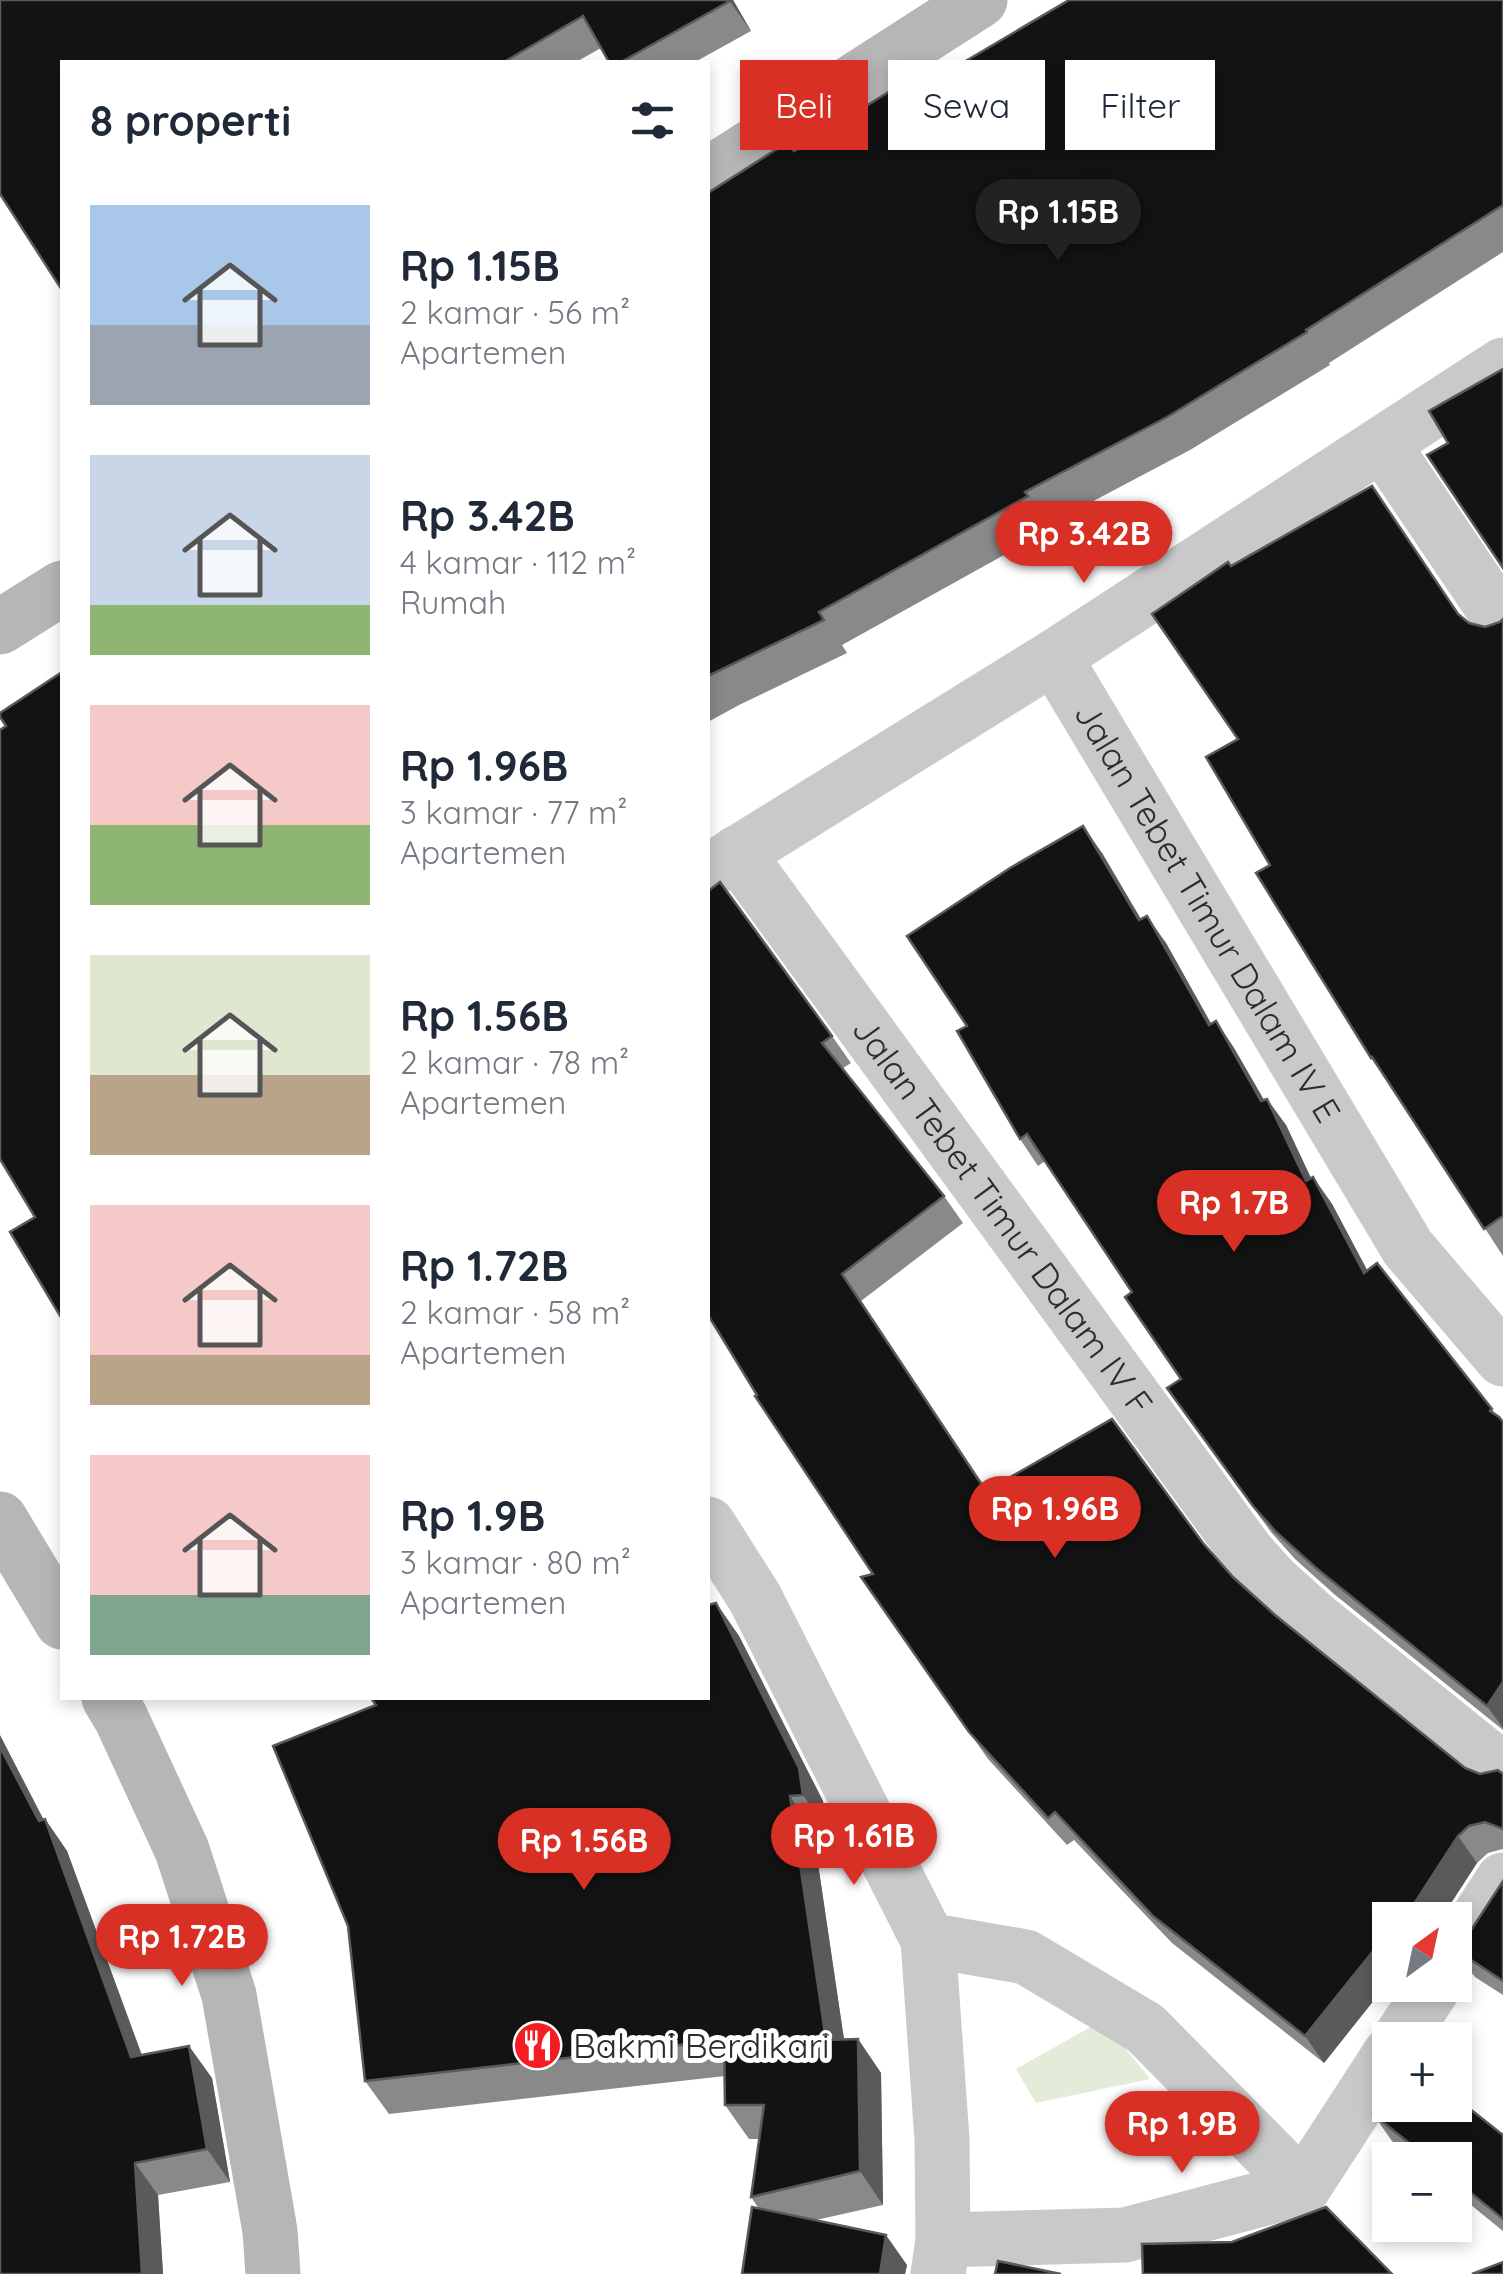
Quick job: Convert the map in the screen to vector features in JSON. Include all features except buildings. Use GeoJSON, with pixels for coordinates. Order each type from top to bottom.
{"type":"FeatureCollection","features":[{"type":"Feature","properties":{"kind":"street"},"geometry":{"type":"LineString","coordinates":[[710,174],[980,0]]}},
{"type":"Feature","properties":{"kind":"street"},"geometry":{"type":"LineString","coordinates":[[722,863],[1054,656],[1503,365]]}},
{"type":"Feature","properties":{"kind":"street"},"geometry":{"type":"LineString","coordinates":[[1383,445],[1503,623]]}},
{"type":"Feature","properties":{"kind":"street"},"geometry":{"type":"LineString","coordinates":[[0,627],[60,589]]}},
{"type":"Feature","properties":{"kind":"street","name":"Jalan Tebet Timur Dalam IV E"},"geometry":{"type":"LineString","coordinates":[[1054,656],[1408,1248],[1503,1359]]}},
{"type":"Feature","properties":{"kind":"street","name":"Jalan Tebet Timur Dalam IV F"},"geometry":{"type":"LineString","coordinates":[[722,863],[1247,1552],[1314,1618],[1503,1770]]}},
{"type":"Feature","properties":{"kind":"street"},"geometry":{"type":"LineString","coordinates":[[0,1519],[60,1619]]}},
{"type":"Feature","properties":{"kind":"street"},"geometry":{"type":"LineString","coordinates":[[710,1527],[755,1598],[928,1940],[942,2140],[941,2257],[1126,2235],[1303,2188],[1372,2082]]}},
{"type":"Feature","properties":{"kind":"street"},"geometry":{"type":"LineString","coordinates":[[110,1700],[182,1850],[228,1995],[270,2231],[273,2274]]}},
{"type":"Feature","properties":{"kind":"street"},"geometry":{"type":"LineString","coordinates":[[1472,1928],[1503,1880]]}},
{"type":"Feature","properties":{"kind":"street"},"geometry":{"type":"LineString","coordinates":[[928,1940],[1026,1956],[1145,2028],[1303,2188]]}},
{"type":"Feature","properties":{"kind":"green space"},"geometry":{"type":"Polygon","coordinates":[[[1103,2020],[1150,2079],[1036,2103],[1016,2069],[1103,2020]]]}},
{"type":"Feature","properties":{"kind":"place","name":"Bakmi Berdikari"},"geometry":{"type":"Point","coordinates":[538,2046]}}]}
